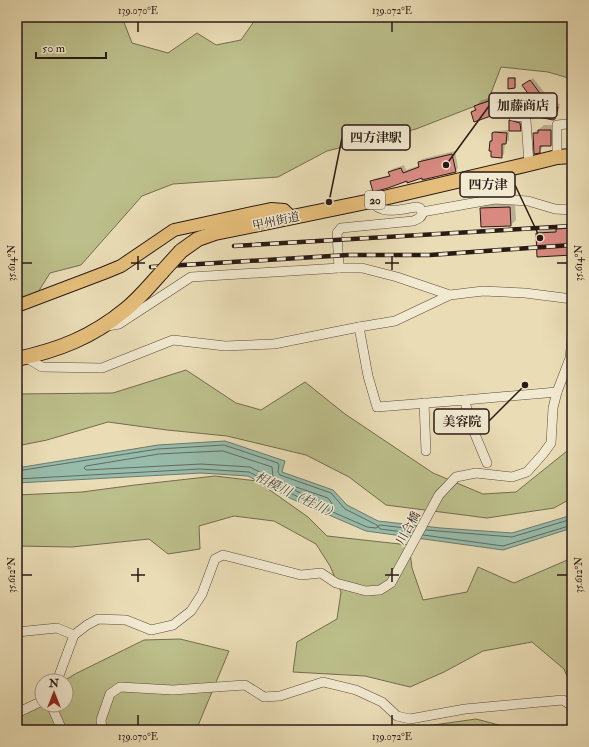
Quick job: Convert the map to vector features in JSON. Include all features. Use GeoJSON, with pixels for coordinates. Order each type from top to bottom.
{"type":"FeatureCollection","features":[{"type":"Feature","properties":{"kind":"highway","name":"甲州街道"},"geometry":{"type":"LineString","coordinates":[[21,358],[55,350],[77,341],[101,328],[126,309],[181,251],[190,244],[206,236],[371,201],[557,157],[572,156]]}},
{"type":"Feature","properties":{"kind":"main road"},"geometry":{"type":"LineString","coordinates":[[17,306],[121,266],[174,230],[272,209],[284,210],[292,218]]}},
{"type":"Feature","properties":{"kind":"street"},"geometry":{"type":"LineString","coordinates":[[515,103],[512,113],[513,116],[523,117],[526,120],[529,164]]}},
{"type":"Feature","properties":{"kind":"street"},"geometry":{"type":"LineString","coordinates":[[557,157],[557,124],[567,124]]}},
{"type":"Feature","properties":{"kind":"street"},"geometry":{"type":"LineString","coordinates":[[422,212],[495,199],[528,201],[556,209],[572,210]]}},
{"type":"Feature","properties":{"kind":"street"},"geometry":{"type":"LineString","coordinates":[[371,201],[379,209],[389,211],[417,207],[420,208],[422,212]]}},
{"type":"Feature","properties":{"kind":"street"},"geometry":{"type":"LineString","coordinates":[[338,268],[337,233],[341,228],[413,221],[419,218],[422,212]]}},
{"type":"Feature","properties":{"kind":"street"},"geometry":{"type":"LineString","coordinates":[[101,328],[119,324],[191,277],[338,268],[362,268],[396,277],[450,295]]}},
{"type":"Feature","properties":{"kind":"street"},"geometry":{"type":"LineString","coordinates":[[21,358],[42,367],[102,368],[173,340],[225,346],[274,344],[395,321],[450,295],[483,291],[525,293],[572,299]]}},
{"type":"Feature","properties":{"kind":"street"},"geometry":{"type":"LineString","coordinates":[[359,327],[368,376],[377,407],[557,392]]}},
{"type":"Feature","properties":{"kind":"street","name":"川合橋"},"geometry":{"type":"LineString","coordinates":[[74,634],[98,619],[126,620],[151,630],[173,626],[191,611],[202,594],[215,559],[223,555],[300,575],[321,573],[336,583],[366,591],[380,590],[391,582],[439,495],[456,477],[476,473],[512,477],[527,472],[543,454],[551,443],[553,408],[557,392],[568,374],[572,339]]}},
{"type":"Feature","properties":{"kind":"street"},"geometry":{"type":"LineString","coordinates":[[465,400],[469,420],[487,463]]}},
{"type":"Feature","properties":{"kind":"street"},"geometry":{"type":"LineString","coordinates":[[424,403],[426,451]]}},
{"type":"Feature","properties":{"kind":"street"},"geometry":{"type":"LineString","coordinates":[[17,632],[57,628],[74,634],[60,673]]}},
{"type":"Feature","properties":{"kind":"street"},"geometry":{"type":"LineString","coordinates":[[102,730],[101,720],[110,694],[120,687],[173,690],[245,685],[264,697],[280,696],[323,682],[356,690],[382,702],[397,716],[410,719],[465,709],[528,702],[563,700],[572,706]]}},
{"type":"Feature","properties":{"kind":"street"},"geometry":{"type":"LineString","coordinates":[[17,713],[34,705]]}},
{"type":"Feature","properties":{"kind":"street"},"geometry":{"type":"LineString","coordinates":[[55,713],[62,730]]}},
{"type":"Feature","properties":{"kind":"green space"},"geometry":{"type":"Polygon","coordinates":[[[17,17],[122,17],[132,43],[168,53],[197,33],[216,45],[241,40],[257,17],[572,17],[572,79],[548,72],[501,67],[488,101],[416,129],[327,151],[278,177],[173,184],[142,196],[81,265],[50,273],[35,297],[17,296],[17,17]]]}},
{"type":"Feature","properties":{"kind":"green space"},"geometry":{"type":"Polygon","coordinates":[[[186,370],[236,403],[261,410],[305,382],[345,414],[433,473],[483,494],[516,492],[572,447],[572,498],[554,508],[487,518],[386,505],[349,477],[306,455],[227,436],[108,422],[47,440],[17,446],[17,394],[113,393],[186,370]]]}},
{"type":"Feature","properties":{"kind":"green space"},"geometry":{"type":"Polygon","coordinates":[[[215,476],[257,481],[308,517],[327,536],[409,545],[412,568],[423,600],[467,592],[478,567],[514,583],[572,558],[572,688],[564,669],[532,642],[483,651],[444,672],[410,687],[365,676],[293,672],[297,642],[337,619],[341,592],[330,566],[316,544],[274,521],[234,516],[199,526],[200,549],[168,554],[149,539],[72,547],[17,546],[17,495],[82,492],[215,476]]]}},
{"type":"Feature","properties":{"kind":"green space"},"geometry":{"type":"Polygon","coordinates":[[[180,639],[229,651],[197,730],[17,730],[17,712],[34,701],[34,713],[74,713],[74,675],[144,640],[180,639]]]}},
{"type":"Feature","properties":{"kind":"green space"},"geometry":{"type":"Polygon","coordinates":[[[476,719],[518,730],[398,730],[476,719]]]}},
{"type":"Feature","properties":{"kind":"water","name":"相模川（桂川）"},"geometry":{"type":"Polygon","coordinates":[[[225,441],[285,461],[282,472],[333,490],[347,505],[378,521],[441,528],[512,533],[572,515],[572,528],[503,550],[366,531],[292,499],[248,476],[201,473],[17,483],[17,468],[158,445],[225,441]]]}},
{"type":"Feature","properties":{"kind":"building"},"geometry":{"type":"Polygon","coordinates":[[[508,78],[515,78],[515,88],[508,89],[508,78]]]}},
{"type":"Feature","properties":{"kind":"building"},"geometry":{"type":"Polygon","coordinates":[[[530,80],[542,96],[536,102],[558,107],[555,119],[553,120],[539,117],[525,112],[529,95],[522,85],[530,80]]]}},
{"type":"Feature","properties":{"kind":"building"},"geometry":{"type":"Polygon","coordinates":[[[495,99],[496,103],[498,102],[502,112],[474,122],[471,112],[476,110],[474,106],[495,99]]]}},
{"type":"Feature","properties":{"kind":"building"},"geometry":{"type":"Polygon","coordinates":[[[509,120],[520,123],[521,131],[509,131],[509,120]]]}},
{"type":"Feature","properties":{"kind":"building"},"geometry":{"type":"Polygon","coordinates":[[[538,130],[551,130],[551,146],[540,146],[540,153],[534,154],[533,133],[538,133],[538,130]]]}},
{"type":"Feature","properties":{"kind":"building"},"geometry":{"type":"Polygon","coordinates":[[[492,133],[507,133],[506,144],[502,144],[502,158],[491,157],[491,151],[489,151],[490,141],[492,141],[492,133]]]}},
{"type":"Feature","properties":{"kind":"building"},"geometry":{"type":"Polygon","coordinates":[[[452,154],[456,172],[422,180],[422,178],[407,183],[407,181],[373,192],[370,181],[390,176],[388,172],[401,168],[403,173],[419,167],[418,162],[452,154]]]}},
{"type":"Feature","properties":{"kind":"building"},"geometry":{"type":"Polygon","coordinates":[[[510,207],[511,226],[481,227],[480,208],[510,207]]]}},
{"type":"Feature","properties":{"kind":"building"},"geometry":{"type":"Polygon","coordinates":[[[572,228],[572,255],[537,257],[536,233],[556,232],[556,229],[572,228]]]}},
{"type":"Feature","properties":{"kind":"railway"},"geometry":{"type":"LineString","coordinates":[[234,246],[572,226]]}},
{"type":"Feature","properties":{"kind":"railway"},"geometry":{"type":"LineString","coordinates":[[151,267],[348,255],[430,255],[572,245]]}},
{"type":"Feature","properties":{"kind":"place","name":"加藤商店"},"geometry":{"type":"Point","coordinates":[446,165]}},
{"type":"Feature","properties":{"kind":"place","name":"四方津駅"},"geometry":{"type":"Point","coordinates":[329,202]}},
{"type":"Feature","properties":{"kind":"place","name":"四方津"},"geometry":{"type":"Point","coordinates":[540,238]}},
{"type":"Feature","properties":{"kind":"place","name":"美容院"},"geometry":{"type":"Point","coordinates":[525,385]}}]}
